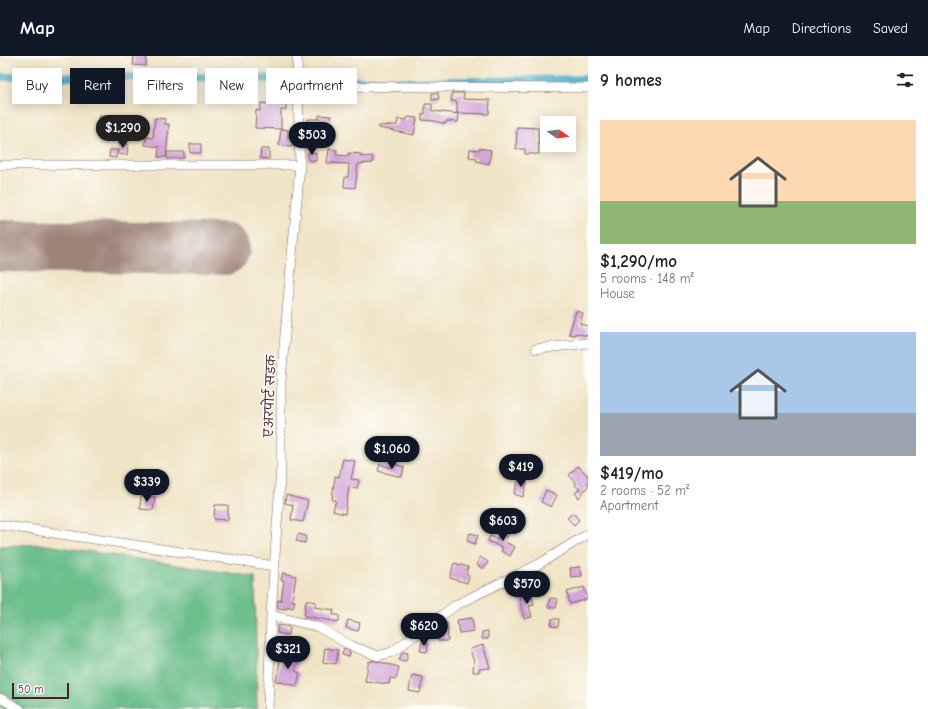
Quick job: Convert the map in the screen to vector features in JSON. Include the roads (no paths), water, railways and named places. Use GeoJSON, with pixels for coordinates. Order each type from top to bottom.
{"type":"FeatureCollection","features":[{"type":"Feature","properties":{"kind":"street","name":"एअरपोर्ट सडक"},"geometry":{"type":"LineString","coordinates":[[297,56],[298,68]]}},
{"type":"Feature","properties":{"kind":"street"},"geometry":{"type":"LineString","coordinates":[[357,82],[588,88]]}},
{"type":"Feature","properties":{"kind":"street","name":"एअरपोर्ट सडक"},"geometry":{"type":"LineString","coordinates":[[268,709],[271,615],[280,467],[281,380],[300,165],[299,104]]}},
{"type":"Feature","properties":{"kind":"street"},"geometry":{"type":"LineString","coordinates":[[0,166],[300,165]]}},
{"type":"Feature","properties":{"kind":"street"},"geometry":{"type":"LineString","coordinates":[[536,349],[588,343]]}},
{"type":"Feature","properties":{"kind":"street"},"geometry":{"type":"LineString","coordinates":[[0,525],[275,566]]}},
{"type":"Feature","properties":{"kind":"street"},"geometry":{"type":"LineString","coordinates":[[271,615],[318,627],[352,646],[378,656],[392,652],[456,605],[539,564],[588,534]]}},
{"type":"Feature","properties":{"kind":"street"},"geometry":{"type":"LineString","coordinates":[[0,698],[20,709]]}},
{"type":"Feature","properties":{"kind":"waterway"},"geometry":{"type":"LineString","coordinates":[[0,77],[185,77],[419,82],[588,79]]}}]}
